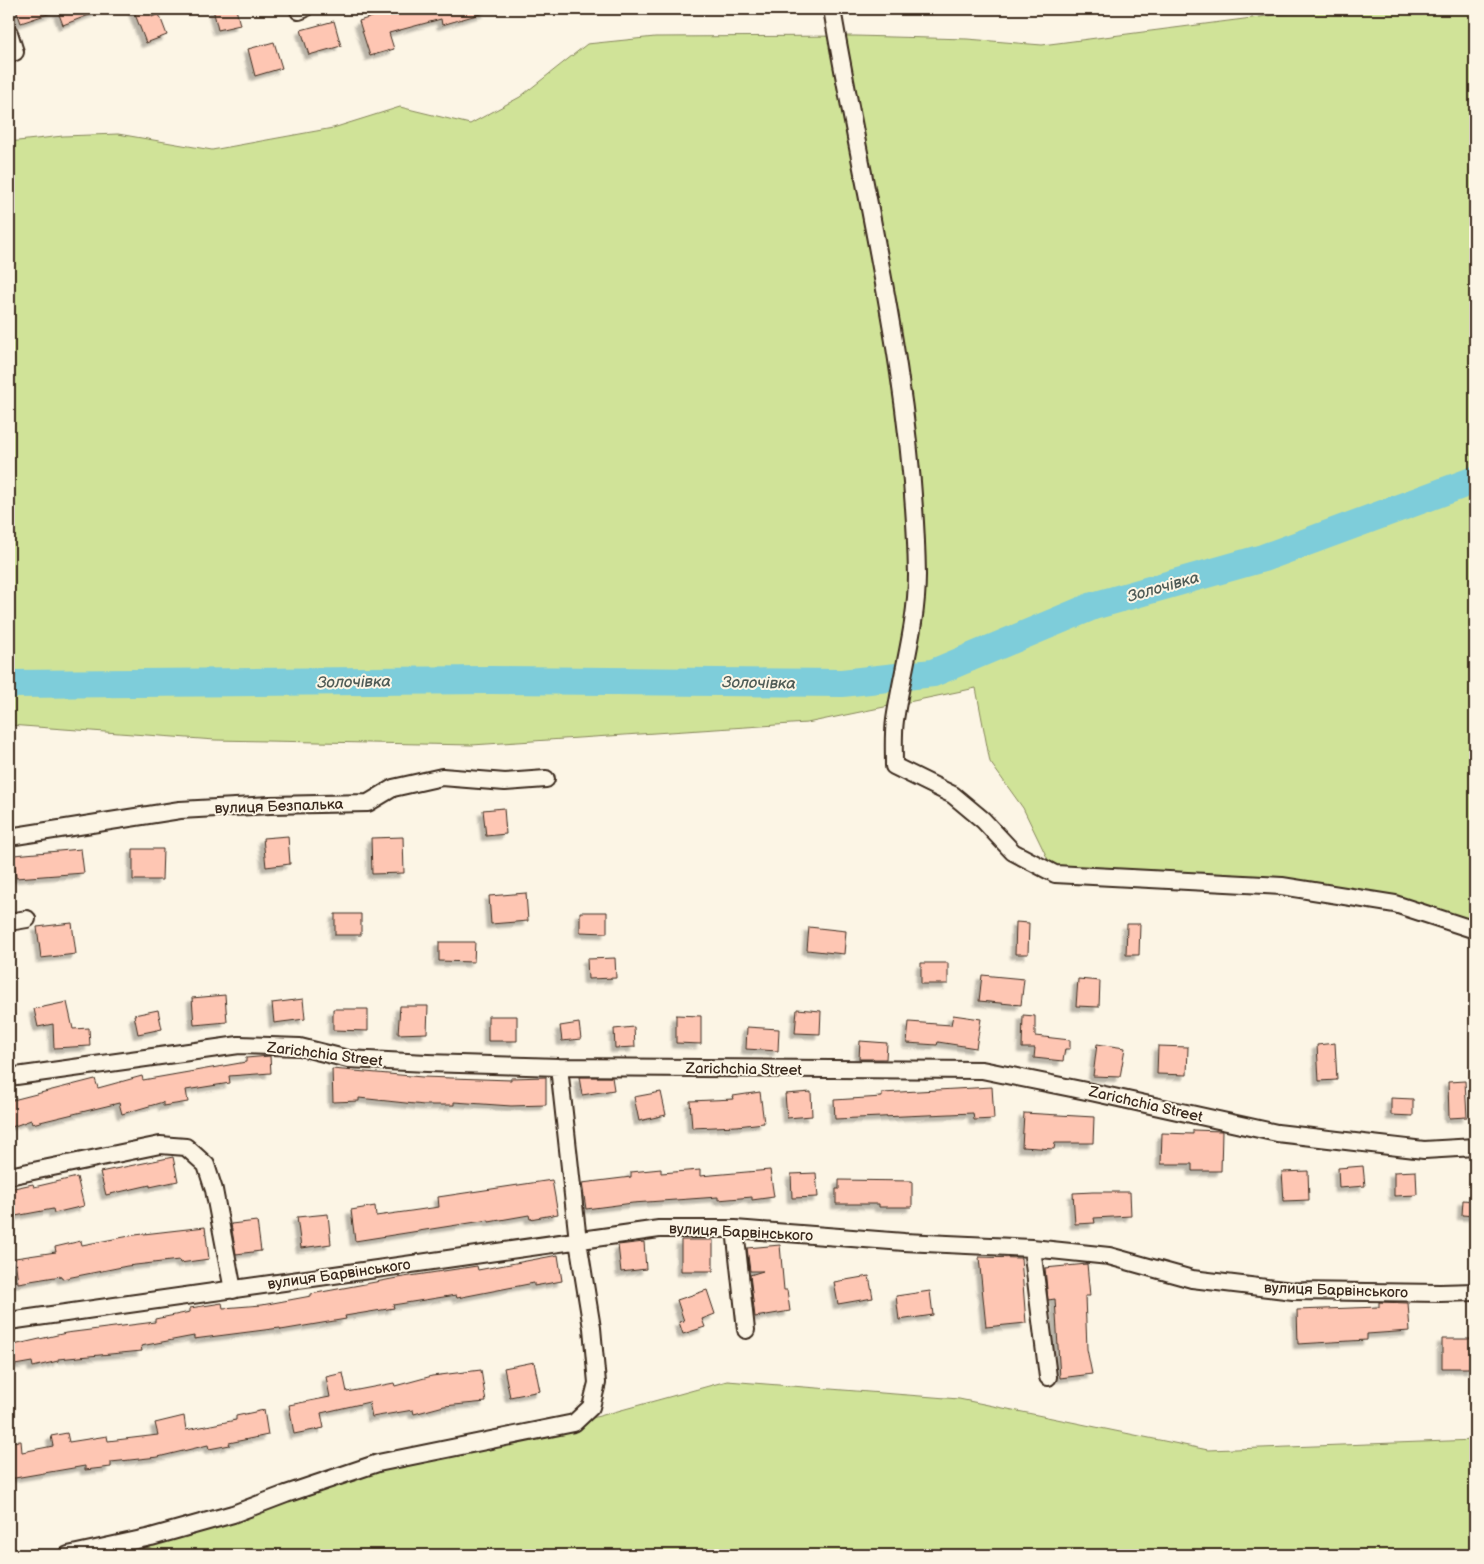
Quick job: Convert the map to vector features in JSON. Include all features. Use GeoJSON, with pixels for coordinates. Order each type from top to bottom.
{"type":"FeatureCollection","features":[{"type":"Feature","properties":{"kind":"street"},"geometry":{"type":"LineString","coordinates":[[832,9],[894,340],[914,498],[917,578],[908,653],[895,720],[894,766],[954,795],[983,820],[1013,852],[1055,874],[1282,886],[1395,904],[1475,930]]}},
{"type":"Feature","properties":{"kind":"street"},"geometry":{"type":"LineString","coordinates":[[9,33],[15,52]]}},
{"type":"Feature","properties":{"kind":"street","name":"вулиця Безпалька"},"geometry":{"type":"LineString","coordinates":[[9,837],[180,810],[270,805],[368,803],[393,788],[442,777],[505,782],[546,779]]}},
{"type":"Feature","properties":{"kind":"street"},"geometry":{"type":"LineString","coordinates":[[9,922],[27,920]]}},
{"type":"Feature","properties":{"kind":"street","name":"Zarichchia Street"},"geometry":{"type":"LineString","coordinates":[[9,1077],[240,1045],[300,1047],[348,1059],[559,1067],[982,1070],[1276,1133],[1424,1150],[1475,1147]]}},
{"type":"Feature","properties":{"kind":"street"},"geometry":{"type":"LineString","coordinates":[[68,1555],[151,1537],[233,1514],[378,1463],[574,1422],[592,1407],[597,1383],[592,1328],[578,1241],[559,1067]]}},
{"type":"Feature","properties":{"kind":"street"},"geometry":{"type":"LineString","coordinates":[[9,1176],[160,1145],[186,1147],[206,1165],[209,1173],[233,1290]]}},
{"type":"Feature","properties":{"kind":"street","name":"вулиця Барвінського"},"geometry":{"type":"LineString","coordinates":[[9,1321],[658,1229],[735,1229],[904,1242],[1032,1248],[1109,1256],[1192,1279],[1293,1291],[1475,1292]]}},
{"type":"Feature","properties":{"kind":"street"},"geometry":{"type":"LineString","coordinates":[[735,1229],[746,1330]]}},
{"type":"Feature","properties":{"kind":"street"},"geometry":{"type":"LineString","coordinates":[[1032,1248],[1048,1377]]}},
{"type":"Feature","properties":{"kind":"green space"},"geometry":{"type":"Polygon","coordinates":[[[1350,9],[1475,9],[1475,930],[1282,886],[1055,874],[1023,808],[990,762],[976,688],[807,723],[472,745],[215,740],[9,725],[9,142],[63,136],[118,134],[212,150],[333,128],[400,107],[470,124],[520,97],[587,44],[655,37],[855,36],[967,39],[1042,45],[1283,14],[1350,9]]]}},
{"type":"Feature","properties":{"kind":"green space"},"geometry":{"type":"Polygon","coordinates":[[[727,1381],[959,1399],[1208,1450],[1475,1440],[1475,1555],[69,1555],[367,1473],[574,1423],[727,1381]]]}},
{"type":"Feature","properties":{"kind":"building"},"geometry":{"type":"Polygon","coordinates":[[[16,9],[56,9],[57,11],[21,23],[16,9]]]}},
{"type":"Feature","properties":{"kind":"building"},"geometry":{"type":"Polygon","coordinates":[[[57,9],[102,9],[102,10],[63,25],[57,9]]]}},
{"type":"Feature","properties":{"kind":"building"},"geometry":{"type":"Polygon","coordinates":[[[133,9],[151,9],[152,17],[159,14],[167,35],[146,43],[133,9]]]}},
{"type":"Feature","properties":{"kind":"building"},"geometry":{"type":"Polygon","coordinates":[[[213,9],[236,9],[240,25],[218,30],[213,9]]]}},
{"type":"Feature","properties":{"kind":"building"},"geometry":{"type":"Polygon","coordinates":[[[397,9],[486,9],[487,12],[442,25],[441,19],[389,33],[394,49],[370,56],[359,21],[397,9]]]}},
{"type":"Feature","properties":{"kind":"building"},"geometry":{"type":"Polygon","coordinates":[[[334,21],[341,46],[309,55],[301,30],[334,21]]]}},
{"type":"Feature","properties":{"kind":"building"},"geometry":{"type":"Polygon","coordinates":[[[274,42],[282,68],[255,76],[248,49],[274,42]]]}},
{"type":"Feature","properties":{"kind":"building"},"geometry":{"type":"Polygon","coordinates":[[[504,808],[506,834],[486,836],[483,810],[504,808]]]}},
{"type":"Feature","properties":{"kind":"building"},"geometry":{"type":"Polygon","coordinates":[[[288,836],[290,864],[266,867],[263,838],[288,836]]]}},
{"type":"Feature","properties":{"kind":"building"},"geometry":{"type":"Polygon","coordinates":[[[403,837],[404,873],[372,874],[371,838],[403,837]]]}},
{"type":"Feature","properties":{"kind":"building"},"geometry":{"type":"Polygon","coordinates":[[[81,849],[84,873],[16,878],[14,855],[81,849]]]}},
{"type":"Feature","properties":{"kind":"building"},"geometry":{"type":"Polygon","coordinates":[[[133,849],[163,849],[162,880],[133,880],[133,849]]]}},
{"type":"Feature","properties":{"kind":"building"},"geometry":{"type":"Polygon","coordinates":[[[526,893],[528,921],[491,924],[489,896],[526,893]]]}},
{"type":"Feature","properties":{"kind":"building"},"geometry":{"type":"Polygon","coordinates":[[[580,912],[607,912],[607,933],[580,932],[580,912]]]}},
{"type":"Feature","properties":{"kind":"building"},"geometry":{"type":"Polygon","coordinates":[[[335,914],[361,914],[361,935],[335,935],[335,914]]]}},
{"type":"Feature","properties":{"kind":"building"},"geometry":{"type":"Polygon","coordinates":[[[1016,922],[1029,923],[1028,954],[1015,954],[1016,922]]]}},
{"type":"Feature","properties":{"kind":"building"},"geometry":{"type":"Polygon","coordinates":[[[72,923],[76,954],[41,958],[37,927],[72,923]]]}},
{"type":"Feature","properties":{"kind":"building"},"geometry":{"type":"Polygon","coordinates":[[[1127,924],[1140,924],[1139,955],[1126,955],[1127,924]]]}},
{"type":"Feature","properties":{"kind":"building"},"geometry":{"type":"Polygon","coordinates":[[[809,927],[846,931],[844,954],[807,950],[809,927]]]}},
{"type":"Feature","properties":{"kind":"building"},"geometry":{"type":"Polygon","coordinates":[[[439,942],[475,942],[474,962],[439,961],[439,942]]]}},
{"type":"Feature","properties":{"kind":"building"},"geometry":{"type":"Polygon","coordinates":[[[615,958],[616,978],[588,979],[587,959],[615,958]]]}},
{"type":"Feature","properties":{"kind":"building"},"geometry":{"type":"Polygon","coordinates":[[[921,963],[948,963],[948,984],[921,984],[921,963]]]}},
{"type":"Feature","properties":{"kind":"building"},"geometry":{"type":"Polygon","coordinates":[[[982,975],[1024,979],[1021,1005],[979,1001],[982,975]]]}},
{"type":"Feature","properties":{"kind":"building"},"geometry":{"type":"Polygon","coordinates":[[[1078,979],[1100,981],[1099,1007],[1076,1006],[1078,979]]]}},
{"type":"Feature","properties":{"kind":"building"},"geometry":{"type":"Polygon","coordinates":[[[225,995],[227,1022],[194,1025],[192,998],[225,995]]]}},
{"type":"Feature","properties":{"kind":"building"},"geometry":{"type":"Polygon","coordinates":[[[303,999],[305,1019],[274,1023],[272,1003],[303,999]]]}},
{"type":"Feature","properties":{"kind":"building"},"geometry":{"type":"Polygon","coordinates":[[[67,1002],[73,1029],[89,1028],[90,1046],[54,1048],[53,1024],[38,1027],[34,1009],[67,1002]]]}},
{"type":"Feature","properties":{"kind":"building"},"geometry":{"type":"Polygon","coordinates":[[[400,1006],[428,1006],[427,1033],[398,1034],[400,1006]]]}},
{"type":"Feature","properties":{"kind":"building"},"geometry":{"type":"Polygon","coordinates":[[[333,1009],[368,1009],[368,1031],[333,1030],[333,1009]]]}},
{"type":"Feature","properties":{"kind":"building"},"geometry":{"type":"Polygon","coordinates":[[[797,1009],[821,1011],[820,1034],[795,1033],[797,1009]]]}},
{"type":"Feature","properties":{"kind":"building"},"geometry":{"type":"Polygon","coordinates":[[[158,1010],[162,1029],[138,1034],[134,1015],[158,1010]]]}},
{"type":"Feature","properties":{"kind":"building"},"geometry":{"type":"Polygon","coordinates":[[[676,1015],[701,1016],[701,1044],[676,1043],[676,1015]]]}},
{"type":"Feature","properties":{"kind":"building"},"geometry":{"type":"Polygon","coordinates":[[[953,1015],[981,1019],[976,1048],[938,1042],[937,1045],[907,1043],[909,1022],[951,1025],[953,1015]]]}},
{"type":"Feature","properties":{"kind":"building"},"geometry":{"type":"Polygon","coordinates":[[[1023,1015],[1035,1016],[1035,1036],[1070,1040],[1070,1049],[1065,1049],[1063,1061],[1034,1058],[1035,1048],[1022,1048],[1023,1015]]]}},
{"type":"Feature","properties":{"kind":"building"},"geometry":{"type":"Polygon","coordinates":[[[488,1016],[517,1016],[517,1041],[488,1041],[488,1016]]]}},
{"type":"Feature","properties":{"kind":"building"},"geometry":{"type":"Polygon","coordinates":[[[579,1023],[581,1039],[562,1041],[560,1026],[579,1023]]]}},
{"type":"Feature","properties":{"kind":"building"},"geometry":{"type":"Polygon","coordinates":[[[634,1027],[635,1047],[615,1048],[614,1029],[634,1027]]]}},
{"type":"Feature","properties":{"kind":"building"},"geometry":{"type":"Polygon","coordinates":[[[747,1027],[779,1029],[778,1051],[746,1049],[747,1027]]]}},
{"type":"Feature","properties":{"kind":"building"},"geometry":{"type":"Polygon","coordinates":[[[860,1041],[887,1043],[886,1059],[859,1059],[860,1041]]]}},
{"type":"Feature","properties":{"kind":"building"},"geometry":{"type":"Polygon","coordinates":[[[1335,1043],[1337,1080],[1319,1081],[1317,1045],[1335,1043]]]}},
{"type":"Feature","properties":{"kind":"building"},"geometry":{"type":"Polygon","coordinates":[[[1097,1044],[1125,1048],[1120,1077],[1093,1076],[1097,1044]]]}},
{"type":"Feature","properties":{"kind":"building"},"geometry":{"type":"Polygon","coordinates":[[[1158,1046],[1188,1047],[1187,1075],[1157,1074],[1158,1046]]]}},
{"type":"Feature","properties":{"kind":"building"},"geometry":{"type":"Polygon","coordinates":[[[270,1056],[271,1073],[229,1076],[230,1083],[186,1090],[188,1102],[163,1106],[163,1102],[122,1114],[119,1103],[32,1124],[31,1120],[9,1128],[9,1101],[95,1079],[98,1088],[142,1076],[143,1080],[246,1062],[246,1058],[270,1056]]]}},
{"type":"Feature","properties":{"kind":"building"},"geometry":{"type":"Polygon","coordinates":[[[332,1069],[422,1077],[511,1080],[511,1078],[546,1077],[546,1105],[511,1106],[454,1102],[454,1105],[424,1105],[359,1098],[359,1101],[333,1102],[332,1069]]]}},
{"type":"Feature","properties":{"kind":"building"},"geometry":{"type":"Polygon","coordinates":[[[579,1077],[612,1077],[614,1090],[582,1095],[579,1077]]]}},
{"type":"Feature","properties":{"kind":"building"},"geometry":{"type":"Polygon","coordinates":[[[1465,1081],[1467,1117],[1449,1118],[1448,1082],[1465,1081]]]}},
{"type":"Feature","properties":{"kind":"building"},"geometry":{"type":"Polygon","coordinates":[[[992,1087],[994,1119],[974,1120],[973,1113],[835,1119],[834,1100],[882,1097],[882,1093],[992,1087]]]}},
{"type":"Feature","properties":{"kind":"building"},"geometry":{"type":"Polygon","coordinates":[[[661,1092],[666,1115],[639,1121],[634,1097],[661,1092]]]}},
{"type":"Feature","properties":{"kind":"building"},"geometry":{"type":"Polygon","coordinates":[[[760,1092],[764,1123],[692,1128],[690,1101],[734,1099],[733,1096],[760,1092]]]}},
{"type":"Feature","properties":{"kind":"building"},"geometry":{"type":"Polygon","coordinates":[[[811,1092],[812,1116],[787,1118],[785,1094],[811,1092]]]}},
{"type":"Feature","properties":{"kind":"building"},"geometry":{"type":"Polygon","coordinates":[[[1391,1098],[1413,1099],[1413,1116],[1391,1115],[1391,1098]]]}},
{"type":"Feature","properties":{"kind":"building"},"geometry":{"type":"Polygon","coordinates":[[[1024,1113],[1094,1117],[1093,1143],[1055,1143],[1054,1149],[1022,1147],[1024,1113]]]}},
{"type":"Feature","properties":{"kind":"building"},"geometry":{"type":"Polygon","coordinates":[[[1193,1130],[1222,1131],[1221,1171],[1192,1171],[1192,1164],[1161,1164],[1162,1133],[1193,1134],[1193,1130]]]}},
{"type":"Feature","properties":{"kind":"building"},"geometry":{"type":"Polygon","coordinates":[[[173,1157],[178,1181],[106,1195],[100,1172],[173,1157]]]}},
{"type":"Feature","properties":{"kind":"building"},"geometry":{"type":"Polygon","coordinates":[[[1363,1166],[1365,1186],[1339,1188],[1338,1168],[1363,1166]]]}},
{"type":"Feature","properties":{"kind":"building"},"geometry":{"type":"Polygon","coordinates":[[[661,1169],[661,1173],[700,1170],[700,1176],[770,1170],[774,1197],[752,1200],[752,1197],[718,1200],[718,1197],[633,1203],[586,1209],[582,1183],[631,1177],[631,1172],[661,1169]]]}},
{"type":"Feature","properties":{"kind":"building"},"geometry":{"type":"Polygon","coordinates":[[[1308,1171],[1309,1200],[1284,1201],[1282,1172],[1308,1171]]]}},
{"type":"Feature","properties":{"kind":"building"},"geometry":{"type":"Polygon","coordinates":[[[1416,1171],[1417,1195],[1394,1196],[1394,1172],[1416,1171]]]}},
{"type":"Feature","properties":{"kind":"building"},"geometry":{"type":"Polygon","coordinates":[[[816,1173],[818,1197],[792,1198],[791,1174],[816,1173]]]}},
{"type":"Feature","properties":{"kind":"building"},"geometry":{"type":"Polygon","coordinates":[[[77,1177],[84,1206],[54,1213],[53,1209],[10,1217],[9,1189],[33,1184],[34,1187],[77,1177]]]}},
{"type":"Feature","properties":{"kind":"building"},"geometry":{"type":"Polygon","coordinates":[[[552,1180],[558,1214],[530,1219],[529,1215],[489,1222],[489,1220],[355,1241],[351,1210],[375,1206],[376,1216],[439,1207],[438,1197],[552,1180]]]}},
{"type":"Feature","properties":{"kind":"building"},"geometry":{"type":"Polygon","coordinates":[[[839,1180],[912,1181],[912,1207],[879,1207],[879,1204],[836,1204],[836,1189],[839,1189],[839,1180]]]}},
{"type":"Feature","properties":{"kind":"building"},"geometry":{"type":"Polygon","coordinates":[[[1130,1192],[1131,1216],[1094,1218],[1095,1223],[1075,1224],[1073,1193],[1130,1192]]]}},
{"type":"Feature","properties":{"kind":"building"},"geometry":{"type":"Polygon","coordinates":[[[1463,1200],[1475,1201],[1475,1216],[1462,1215],[1463,1200]]]}},
{"type":"Feature","properties":{"kind":"building"},"geometry":{"type":"Polygon","coordinates":[[[328,1214],[331,1244],[301,1248],[297,1217],[328,1214]]]}},
{"type":"Feature","properties":{"kind":"building"},"geometry":{"type":"Polygon","coordinates":[[[257,1221],[261,1251],[236,1254],[231,1224],[257,1221]]]}},
{"type":"Feature","properties":{"kind":"building"},"geometry":{"type":"Polygon","coordinates":[[[205,1227],[209,1259],[180,1263],[179,1260],[127,1266],[62,1279],[61,1276],[18,1283],[15,1258],[56,1252],[55,1247],[81,1241],[82,1245],[135,1235],[205,1227]]]}},
{"type":"Feature","properties":{"kind":"building"},"geometry":{"type":"Polygon","coordinates":[[[681,1240],[713,1240],[713,1271],[681,1271],[681,1240]]]}},
{"type":"Feature","properties":{"kind":"building"},"geometry":{"type":"Polygon","coordinates":[[[644,1242],[646,1269],[621,1272],[618,1245],[644,1242]]]}},
{"type":"Feature","properties":{"kind":"building"},"geometry":{"type":"Polygon","coordinates":[[[780,1245],[784,1290],[787,1290],[790,1311],[755,1317],[750,1275],[763,1271],[750,1271],[747,1248],[780,1245]]]}},
{"type":"Feature","properties":{"kind":"building"},"geometry":{"type":"Polygon","coordinates":[[[558,1255],[562,1281],[534,1286],[534,1283],[457,1298],[456,1295],[393,1305],[394,1308],[345,1316],[346,1319],[281,1330],[280,1328],[194,1339],[194,1336],[141,1346],[142,1351],[58,1359],[58,1361],[33,1367],[32,1362],[9,1366],[9,1346],[66,1333],[155,1322],[155,1319],[190,1312],[190,1308],[222,1303],[223,1308],[262,1305],[397,1278],[477,1266],[478,1270],[558,1255]]]}},
{"type":"Feature","properties":{"kind":"building"},"geometry":{"type":"Polygon","coordinates":[[[979,1257],[1021,1258],[1026,1323],[986,1327],[979,1257]]]}},
{"type":"Feature","properties":{"kind":"building"},"geometry":{"type":"Polygon","coordinates":[[[1087,1264],[1090,1296],[1085,1296],[1087,1349],[1092,1374],[1060,1378],[1055,1299],[1048,1300],[1045,1268],[1087,1264]]]}},
{"type":"Feature","properties":{"kind":"building"},"geometry":{"type":"Polygon","coordinates":[[[869,1276],[873,1298],[838,1304],[834,1282],[869,1276]]]}},
{"type":"Feature","properties":{"kind":"building"},"geometry":{"type":"Polygon","coordinates":[[[707,1290],[715,1314],[702,1319],[705,1327],[683,1334],[679,1322],[684,1321],[677,1300],[707,1290]]]}},
{"type":"Feature","properties":{"kind":"building"},"geometry":{"type":"Polygon","coordinates":[[[930,1291],[933,1315],[899,1320],[896,1296],[930,1291]]]}},
{"type":"Feature","properties":{"kind":"building"},"geometry":{"type":"Polygon","coordinates":[[[1379,1302],[1408,1303],[1410,1331],[1367,1334],[1367,1340],[1298,1344],[1297,1310],[1379,1307],[1379,1302]]]}},
{"type":"Feature","properties":{"kind":"building"},"geometry":{"type":"Polygon","coordinates":[[[1442,1339],[1472,1339],[1472,1368],[1442,1368],[1442,1339]]]}},
{"type":"Feature","properties":{"kind":"building"},"geometry":{"type":"Polygon","coordinates":[[[534,1362],[540,1391],[510,1397],[504,1368],[534,1362]]]}},
{"type":"Feature","properties":{"kind":"building"},"geometry":{"type":"Polygon","coordinates":[[[481,1370],[486,1402],[444,1406],[414,1414],[413,1410],[372,1417],[369,1402],[321,1413],[324,1428],[294,1434],[289,1405],[330,1397],[326,1377],[343,1373],[347,1392],[394,1383],[395,1386],[432,1376],[481,1370]]]}},
{"type":"Feature","properties":{"kind":"building"},"geometry":{"type":"Polygon","coordinates":[[[264,1410],[268,1435],[209,1449],[208,1445],[158,1457],[111,1462],[111,1467],[85,1470],[85,1466],[9,1479],[9,1442],[21,1441],[22,1452],[53,1446],[51,1436],[67,1433],[69,1442],[107,1436],[108,1441],[158,1435],[155,1423],[184,1416],[186,1430],[236,1420],[236,1416],[264,1410]]]}},
{"type":"Feature","properties":{"kind":"waterway","name":"Золочівка"},"geometry":{"type":"LineString","coordinates":[[9,684],[491,680],[842,683],[933,673],[1093,606],[1263,558],[1475,480]]}}]}
